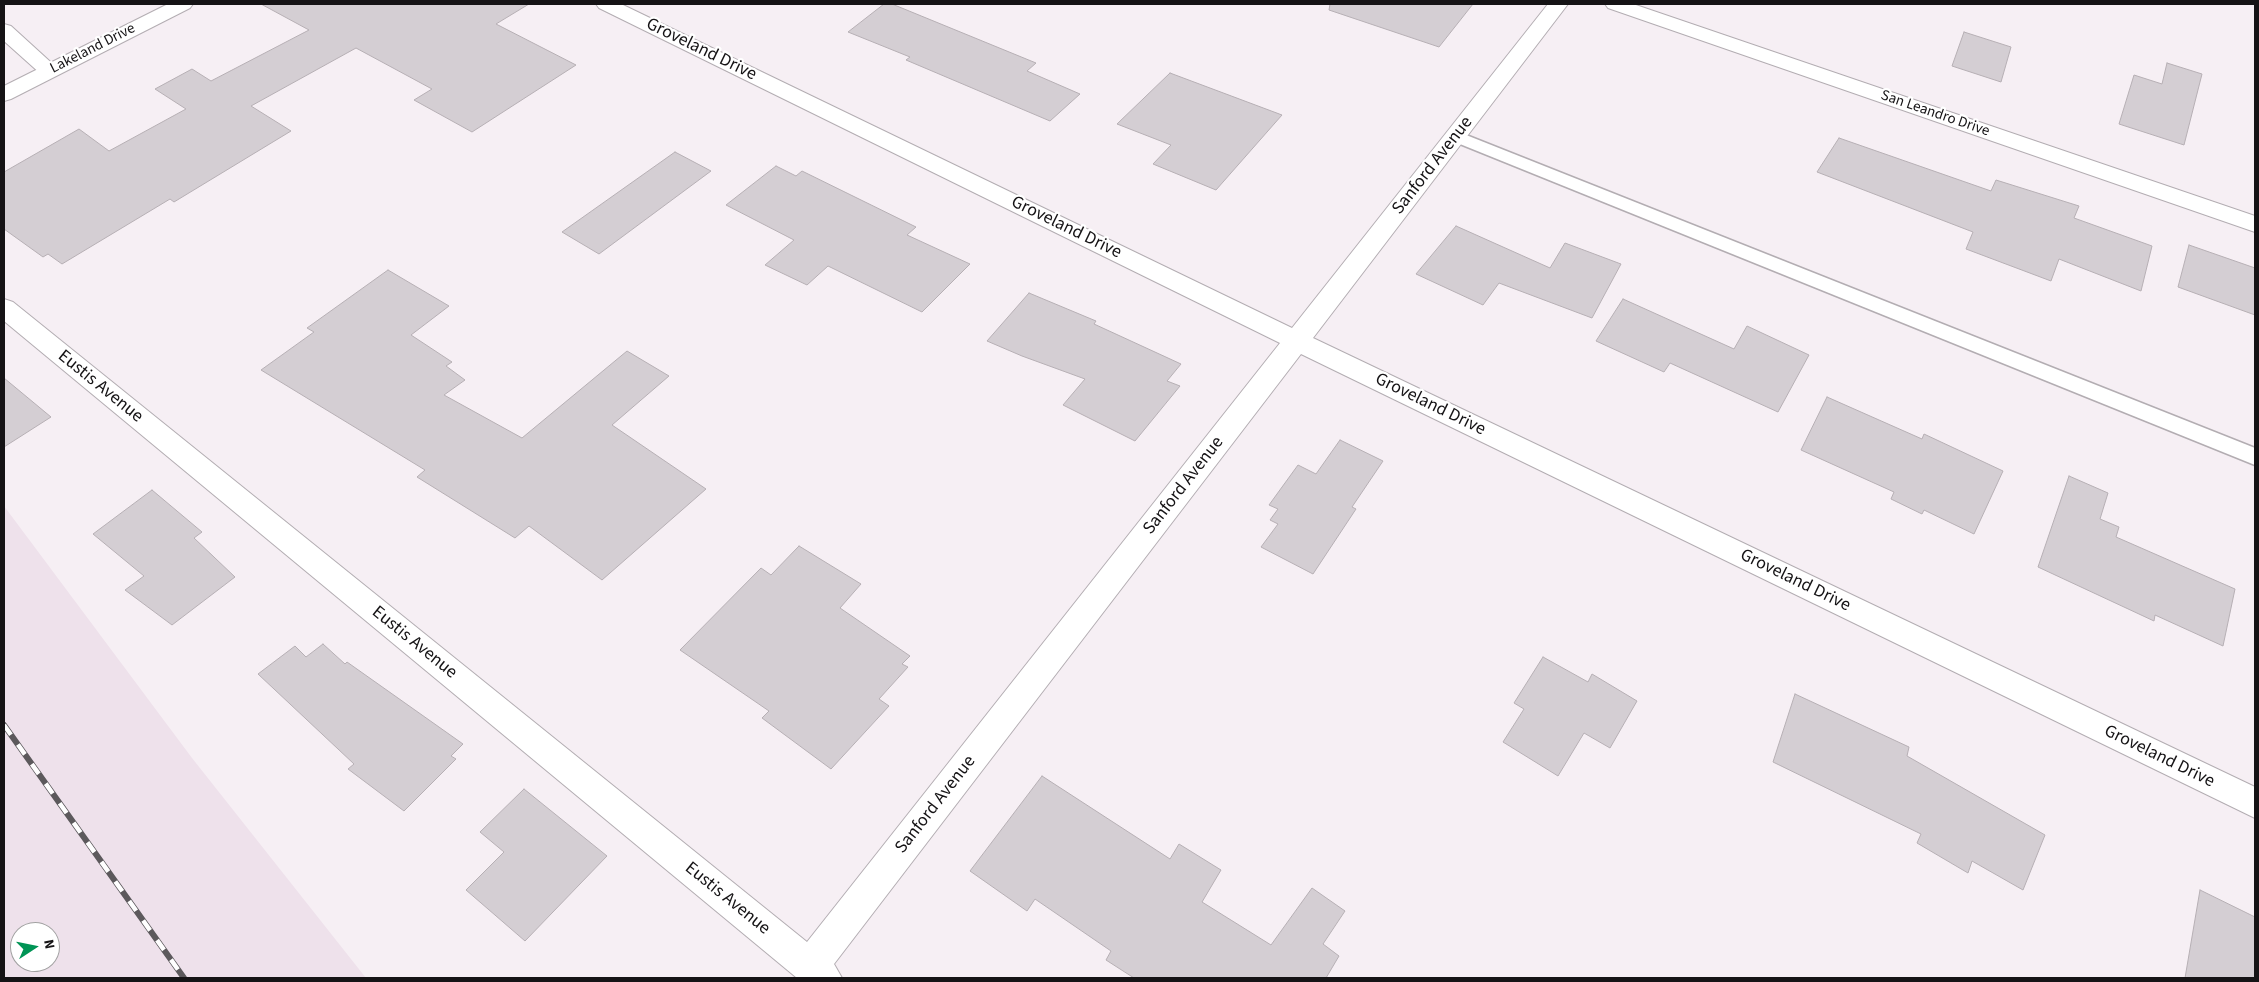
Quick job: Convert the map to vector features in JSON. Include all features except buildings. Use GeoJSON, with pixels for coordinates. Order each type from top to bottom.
{"type":"FeatureCollection","features":[{"type":"Feature","properties":{"kind":"street","name":"Lakeland Drive"},"geometry":{"type":"LineString","coordinates":[[4,94],[183,4]]}},
{"type":"Feature","properties":{"kind":"street","name":"Groveland Drive"},"geometry":{"type":"LineString","coordinates":[[606,4],[2255,803]]}},
{"type":"Feature","properties":{"kind":"street","name":"Sanford Avenue"},"geometry":{"type":"LineString","coordinates":[[817,973],[1297,340],[1558,4]]}},
{"type":"Feature","properties":{"kind":"street","name":"San Leandro Drive"},"geometry":{"type":"LineString","coordinates":[[1615,4],[2255,224]]}},
{"type":"Feature","properties":{"kind":"street"},"geometry":{"type":"LineString","coordinates":[[4,30],[49,71]]}},
{"type":"Feature","properties":{"kind":"street","name":"Eustis Avenue"},"geometry":{"type":"LineString","coordinates":[[4,308],[817,973]]}},
{"type":"Feature","properties":{"kind":"lane"},"geometry":{"type":"LineString","coordinates":[[1456,136],[2255,456]]}},
{"type":"Feature","properties":{"kind":"shaded area"},"geometry":{"type":"Polygon","coordinates":[[[4,506],[192,758],[366,978],[4,978],[4,506]]]}},
{"type":"Feature","properties":{"kind":"railway"},"geometry":{"type":"LineString","coordinates":[[4,725],[184,978]]}}]}
